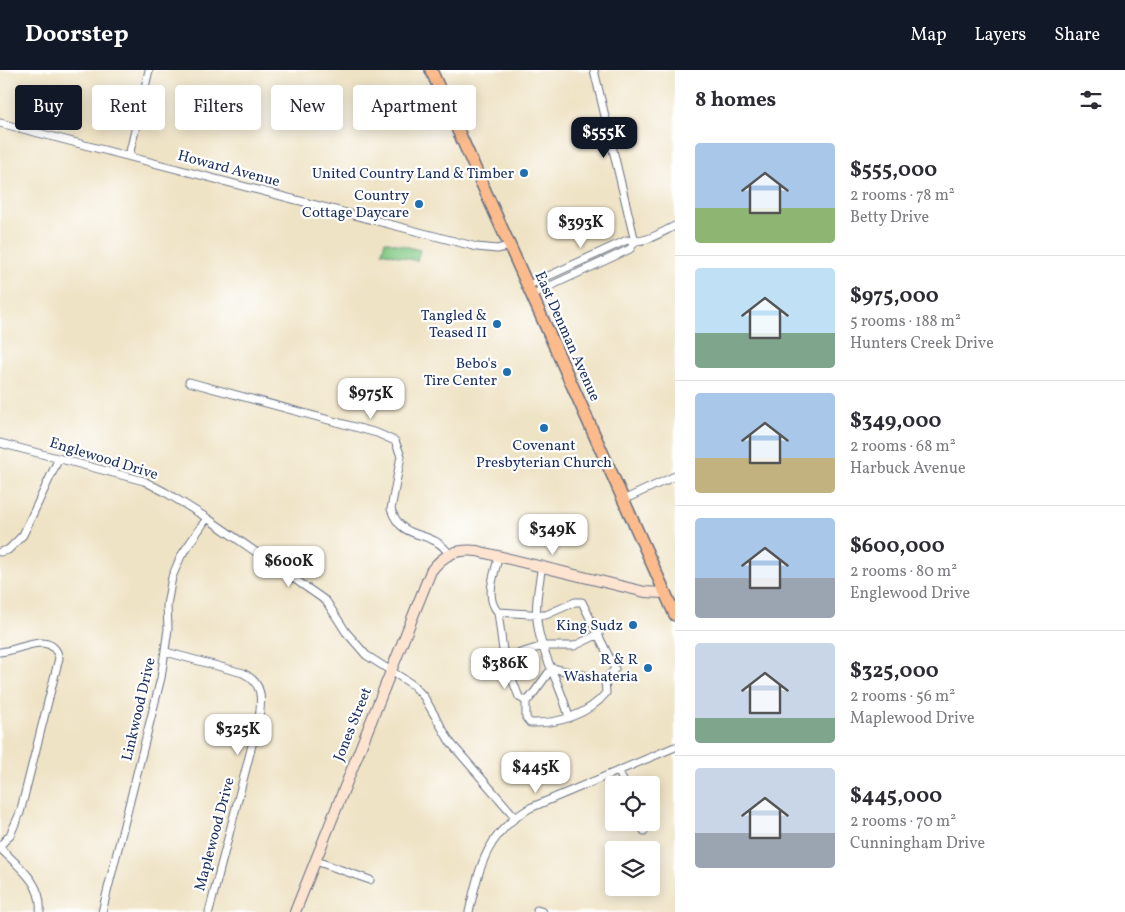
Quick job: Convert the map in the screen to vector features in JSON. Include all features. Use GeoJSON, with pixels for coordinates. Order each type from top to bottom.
{"type":"FeatureCollection","features":[{"type":"Feature","properties":{"kind":"main road","name":"East Denman Avenue"},"geometry":{"type":"LineString","coordinates":[[431,70],[531,290],[663,593],[675,615]]}},
{"type":"Feature","properties":{"kind":"street"},"geometry":{"type":"LineString","coordinates":[[129,156],[149,70]]}},
{"type":"Feature","properties":{"kind":"street"},"geometry":{"type":"LineString","coordinates":[[594,70],[634,242]]}},
{"type":"Feature","properties":{"kind":"street","name":"Howard Avenue"},"geometry":{"type":"LineString","coordinates":[[0,124],[489,250],[510,246]]}},
{"type":"Feature","properties":{"kind":"street"},"geometry":{"type":"LineString","coordinates":[[531,290],[627,240],[634,242],[643,241],[675,226]]}},
{"type":"Feature","properties":{"kind":"street"},"geometry":{"type":"LineString","coordinates":[[189,382],[377,433],[395,441],[401,456],[393,498],[392,509],[394,516],[405,530],[442,544],[449,554],[463,549],[499,555],[645,592],[663,593]]}},
{"type":"Feature","properties":{"kind":"street","name":"Englewood Drive"},"geometry":{"type":"LineString","coordinates":[[0,443],[144,481],[207,518],[326,601],[366,655],[389,672],[413,685],[424,697],[450,742],[515,817]]}},
{"type":"Feature","properties":{"kind":"street"},"geometry":{"type":"LineString","coordinates":[[0,552],[8,550],[23,535],[59,458]]}},
{"type":"Feature","properties":{"kind":"street"},"geometry":{"type":"LineString","coordinates":[[623,500],[675,476]]}},
{"type":"Feature","properties":{"kind":"street","name":"Linkwood Drive"},"geometry":{"type":"LineString","coordinates":[[102,912],[161,678],[166,652],[167,605],[172,577],[181,556],[207,518]]}},
{"type":"Feature","properties":{"kind":"street","name":"Jones Street"},"geometry":{"type":"LineString","coordinates":[[295,912],[389,672],[431,571],[440,560],[449,554]]}},
{"type":"Feature","properties":{"kind":"street"},"geometry":{"type":"LineString","coordinates":[[499,555],[491,590],[494,608],[498,612],[504,658],[519,697],[526,701]]}},
{"type":"Feature","properties":{"kind":"street"},"geometry":{"type":"LineString","coordinates":[[542,566],[536,614],[543,646],[564,699],[569,718]]}},
{"type":"Feature","properties":{"kind":"street"},"geometry":{"type":"LineString","coordinates":[[498,612],[546,615],[578,601],[585,608],[615,665],[613,673],[605,680]]}},
{"type":"Feature","properties":{"kind":"street"},"geometry":{"type":"LineString","coordinates":[[504,658],[543,646],[574,646],[599,634]]}},
{"type":"Feature","properties":{"kind":"street"},"geometry":{"type":"LineString","coordinates":[[0,652],[23,648],[42,641],[53,645],[59,658],[20,813],[10,835],[0,847],[36,886],[40,895],[40,912]]}},
{"type":"Feature","properties":{"kind":"street","name":"Maplewood Drive"},"geometry":{"type":"LineString","coordinates":[[166,652],[243,673],[252,677],[261,690],[259,718],[209,912]]}},
{"type":"Feature","properties":{"kind":"street"},"geometry":{"type":"LineString","coordinates":[[526,701],[552,668]]}},
{"type":"Feature","properties":{"kind":"street"},"geometry":{"type":"LineString","coordinates":[[552,668],[605,680]]}},
{"type":"Feature","properties":{"kind":"street"},"geometry":{"type":"LineString","coordinates":[[526,701],[526,718],[530,723],[569,718],[578,715],[604,696],[607,689],[605,680]]}},
{"type":"Feature","properties":{"kind":"street"},"geometry":{"type":"LineString","coordinates":[[468,912],[489,847],[504,826],[515,817],[530,808],[675,747]]}},
{"type":"Feature","properties":{"kind":"street"},"geometry":{"type":"LineString","coordinates":[[619,772],[621,776]]}},
{"type":"Feature","properties":{"kind":"street"},"geometry":{"type":"LineString","coordinates":[[316,861],[370,880]]}},
{"type":"Feature","properties":{"kind":"green space"},"geometry":{"type":"Polygon","coordinates":[[[385,241],[420,250],[417,261],[382,252],[385,241]]]}},
{"type":"Feature","properties":{"kind":"place","name":"United Country Land & Timber"},"geometry":{"type":"Point","coordinates":[524,173]}},
{"type":"Feature","properties":{"kind":"place","name":"Country Cottage Daycare"},"geometry":{"type":"Point","coordinates":[419,204]}},
{"type":"Feature","properties":{"kind":"place","name":"Tangled & Teased II"},"geometry":{"type":"Point","coordinates":[497,324]}},
{"type":"Feature","properties":{"kind":"place","name":"Bebo's Tire Center"},"geometry":{"type":"Point","coordinates":[507,372]}},
{"type":"Feature","properties":{"kind":"place","name":"Covenant Presbyterian Church"},"geometry":{"type":"Point","coordinates":[544,428]}},
{"type":"Feature","properties":{"kind":"place","name":"King Sudz"},"geometry":{"type":"Point","coordinates":[633,625]}},
{"type":"Feature","properties":{"kind":"place","name":"R & R Washateria"},"geometry":{"type":"Point","coordinates":[648,668]}}]}
